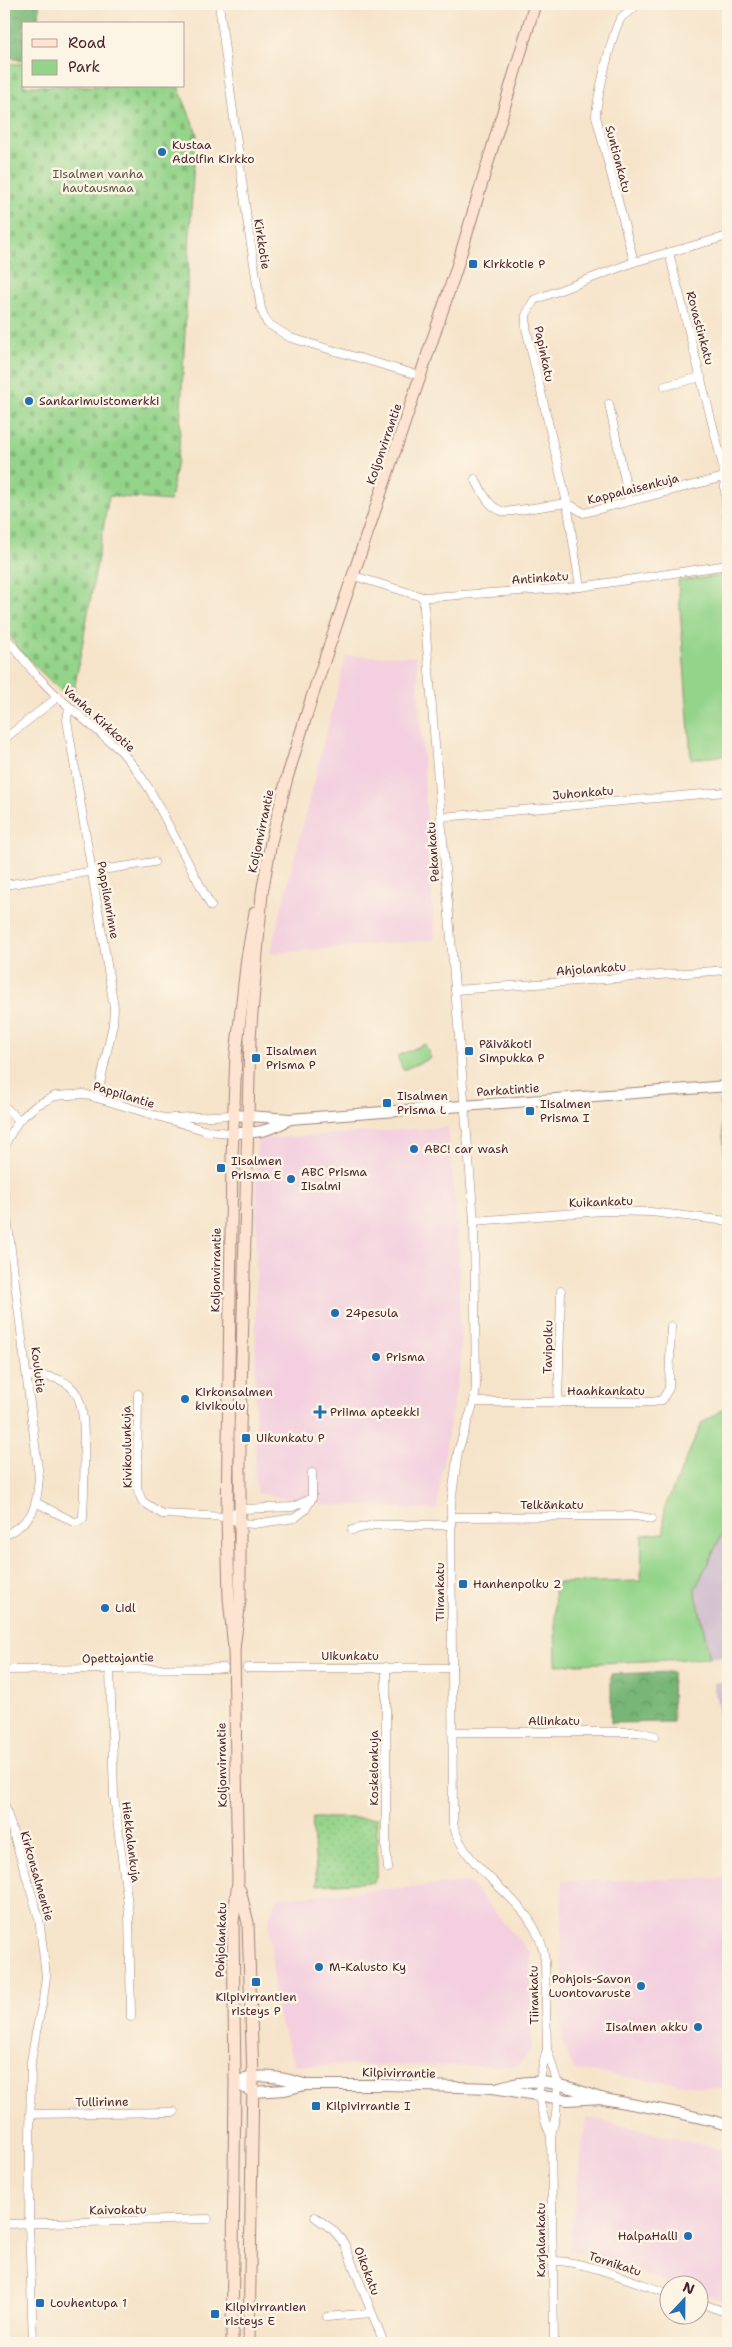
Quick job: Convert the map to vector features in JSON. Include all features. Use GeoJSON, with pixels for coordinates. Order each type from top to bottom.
{"type":"FeatureCollection","features":[{"type":"Feature","properties":{"kind":"main road","name":"Koljonvirrantie"},"geometry":{"type":"LineString","coordinates":[[234,1649],[240,1600],[240,1431],[246,1115],[250,1038],[262,893],[287,778],[456,270],[535,4]]}},
{"type":"Feature","properties":{"kind":"main road","name":"Koljonvirrantie"},"geometry":{"type":"LineString","coordinates":[[238,1881],[234,1649],[228,1598],[227,1517],[232,1115],[246,958],[256,910],[262,893]]}},
{"type":"Feature","properties":{"kind":"main road","name":"Pohjolankatu"},"geometry":{"type":"LineString","coordinates":[[238,1881],[248,1923],[253,2076],[248,2343]]}},
{"type":"Feature","properties":{"kind":"main road","name":"Pohjolankatu"},"geometry":{"type":"LineString","coordinates":[[232,2343],[235,2083],[233,1924],[238,1881]]}},
{"type":"Feature","properties":{"kind":"street","name":"Kirkkotie"},"geometry":{"type":"LineString","coordinates":[[219,4],[247,219],[261,309],[266,323],[291,338],[421,376]]}},
{"type":"Feature","properties":{"kind":"street","name":"Suntionkatu"},"geometry":{"type":"LineString","coordinates":[[633,9],[624,14],[617,26],[596,101],[596,116],[634,262]]}},
{"type":"Feature","properties":{"kind":"street","name":"Papinkatu"},"geometry":{"type":"LineString","coordinates":[[580,587],[567,503],[526,328],[526,315],[534,300],[634,262],[669,254],[728,236]]}},
{"type":"Feature","properties":{"kind":"street","name":"Rovastinkatu"},"geometry":{"type":"LineString","coordinates":[[669,254],[724,466],[728,527]]}},
{"type":"Feature","properties":{"kind":"street"},"geometry":{"type":"LineString","coordinates":[[664,386],[701,377]]}},
{"type":"Feature","properties":{"kind":"street"},"geometry":{"type":"LineString","coordinates":[[609,404],[629,500]]}},
{"type":"Feature","properties":{"kind":"street","name":"Kappalaisenkuja"},"geometry":{"type":"LineString","coordinates":[[475,479],[488,501],[498,510],[505,512],[567,503],[584,513],[724,477]]}},
{"type":"Feature","properties":{"kind":"street","name":"Antinkatu"},"geometry":{"type":"LineString","coordinates":[[354,576],[423,597],[580,587],[728,565]]}},
{"type":"Feature","properties":{"kind":"street","name":"Pekankatu"},"geometry":{"type":"LineString","coordinates":[[423,597],[464,1106]]}},
{"type":"Feature","properties":{"kind":"street","name":"Vanha Kirkkotie"},"geometry":{"type":"LineString","coordinates":[[4,635],[36,675],[58,697],[121,751],[136,769],[150,790],[211,906]]}},
{"type":"Feature","properties":{"kind":"street"},"geometry":{"type":"LineString","coordinates":[[4,739],[58,697]]}},
{"type":"Feature","properties":{"kind":"street","name":"Pappilanrinne"},"geometry":{"type":"LineString","coordinates":[[70,707],[67,720],[114,1007],[113,1024],[97,1098]]}},
{"type":"Feature","properties":{"kind":"street","name":"Juhonkatu"},"geometry":{"type":"LineString","coordinates":[[442,817],[725,792]]}},
{"type":"Feature","properties":{"kind":"street"},"geometry":{"type":"LineString","coordinates":[[4,885],[154,862]]}},
{"type":"Feature","properties":{"kind":"street","name":"Ahjolankatu"},"geometry":{"type":"LineString","coordinates":[[454,990],[728,970]]}},
{"type":"Feature","properties":{"kind":"street","name":"Parkatintie"},"geometry":{"type":"LineString","coordinates":[[232,1115],[290,1119],[728,1086]]}},
{"type":"Feature","properties":{"kind":"street","name":"Pappilantie"},"geometry":{"type":"LineString","coordinates":[[19,1120],[37,1105],[55,1096],[74,1094],[97,1098],[207,1130],[232,1133]]}},
{"type":"Feature","properties":{"kind":"street"},"geometry":{"type":"LineString","coordinates":[[4,1106],[19,1120],[7,1140],[4,1150]]}},
{"type":"Feature","properties":{"kind":"street","name":"Tiirankatu"},"geometry":{"type":"LineString","coordinates":[[464,1106],[474,1221],[476,1374],[474,1402],[458,1451],[452,1486],[453,1824],[455,1833],[467,1852],[529,1917],[544,1948],[547,2049],[539,2081]]}},
{"type":"Feature","properties":{"kind":"street","name":"Pappilantie"},"geometry":{"type":"LineString","coordinates":[[162,1118],[232,1115]]}},
{"type":"Feature","properties":{"kind":"street","name":"Parkatintie"},"geometry":{"type":"LineString","coordinates":[[232,1133],[273,1129],[290,1119]]}},
{"type":"Feature","properties":{"kind":"street","name":"Koulutie"},"geometry":{"type":"LineString","coordinates":[[4,1193],[39,1477],[37,1503],[23,1525],[4,1536]]}},
{"type":"Feature","properties":{"kind":"street","name":"Kuikankatu"},"geometry":{"type":"LineString","coordinates":[[474,1221],[602,1211],[651,1212],[728,1220]]}},
{"type":"Feature","properties":{"kind":"street","name":"Tavipolku"},"geometry":{"type":"LineString","coordinates":[[558,1403],[561,1291]]}},
{"type":"Feature","properties":{"kind":"street","name":"Haahkankatu"},"geometry":{"type":"LineString","coordinates":[[474,1402],[654,1402],[662,1400],[667,1395],[669,1388],[671,1326]]}},
{"type":"Feature","properties":{"kind":"street"},"geometry":{"type":"LineString","coordinates":[[27,1376],[50,1376],[65,1382],[78,1396],[84,1413],[83,1518],[80,1521],[74,1522],[37,1503]]}},
{"type":"Feature","properties":{"kind":"street","name":"Kivikoulunkuja"},"geometry":{"type":"LineString","coordinates":[[138,1394],[137,1488],[142,1501],[162,1514],[227,1517]]}},
{"type":"Feature","properties":{"kind":"street"},"geometry":{"type":"LineString","coordinates":[[227,1517],[241,1523],[264,1523],[295,1518],[305,1510],[312,1498],[312,1473]]}},
{"type":"Feature","properties":{"kind":"street"},"geometry":{"type":"LineString","coordinates":[[227,1517],[240,1510],[293,1508],[312,1498]]}},
{"type":"Feature","properties":{"kind":"street","name":"Telkänkatu"},"geometry":{"type":"LineString","coordinates":[[352,1530],[374,1525],[451,1521],[636,1516],[652,1519]]}},
{"type":"Feature","properties":{"kind":"street","name":"Opettajantie"},"geometry":{"type":"LineString","coordinates":[[4,1665],[13,1668]]}},
{"type":"Feature","properties":{"kind":"street","name":"Koskelonkuja"},"geometry":{"type":"LineString","coordinates":[[386,1667],[386,1848],[388,1868]]}},
{"type":"Feature","properties":{"kind":"street","name":"Opettajantie"},"geometry":{"type":"LineString","coordinates":[[4,1670],[13,1668],[110,1670],[224,1668]]}},
{"type":"Feature","properties":{"kind":"street","name":"Uikunkatu"},"geometry":{"type":"LineString","coordinates":[[247,1668],[452,1668]]}},
{"type":"Feature","properties":{"kind":"street","name":"Hiekkalankuja"},"geometry":{"type":"LineString","coordinates":[[110,1670],[114,1796],[129,1913],[131,2017]]}},
{"type":"Feature","properties":{"kind":"street","name":"Allinkatu"},"geometry":{"type":"LineString","coordinates":[[452,1732],[639,1732],[655,1736]]}},
{"type":"Feature","properties":{"kind":"street","name":"Kirkonsalmentie"},"geometry":{"type":"LineString","coordinates":[[4,1803],[39,1918],[44,1958],[45,1988],[32,2049],[30,2114],[29,2223],[33,2343]]}},
{"type":"Feature","properties":{"kind":"street","name":"Tiirankatu"},"geometry":{"type":"LineString","coordinates":[[547,2049],[558,2084],[558,2098]]}},
{"type":"Feature","properties":{"kind":"street","name":"Kilpivirrantie"},"geometry":{"type":"LineString","coordinates":[[235,2083],[253,2076],[285,2078],[305,2084],[493,2088],[558,2098],[602,2098]]}},
{"type":"Feature","properties":{"kind":"street","name":"Kilpivirrantie"},"geometry":{"type":"LineString","coordinates":[[493,2088],[522,2082],[539,2081],[558,2084],[602,2098],[658,2107],[728,2125]]}},
{"type":"Feature","properties":{"kind":"street","name":"Karjalankatu"},"geometry":{"type":"LineString","coordinates":[[539,2081],[538,2095],[541,2113],[550,2136]]}},
{"type":"Feature","properties":{"kind":"street"},"geometry":{"type":"LineString","coordinates":[[235,2083],[253,2092]]}},
{"type":"Feature","properties":{"kind":"street","name":"Kilpivirrantie"},"geometry":{"type":"LineString","coordinates":[[253,2092],[285,2090],[305,2084]]}},
{"type":"Feature","properties":{"kind":"street","name":"Karjalankatu"},"geometry":{"type":"LineString","coordinates":[[554,2343],[550,2136],[558,2098]]}},
{"type":"Feature","properties":{"kind":"street","name":"Tullirinne"},"geometry":{"type":"LineString","coordinates":[[30,2114],[174,2112]]}},
{"type":"Feature","properties":{"kind":"street","name":"Oikokatu"},"geometry":{"type":"LineString","coordinates":[[315,2217],[333,2230],[344,2243],[384,2343]]}},
{"type":"Feature","properties":{"kind":"street","name":"Kaivokatu"},"geometry":{"type":"LineString","coordinates":[[4,2224],[208,2219]]}},
{"type":"Feature","properties":{"kind":"street","name":"Tornikatu"},"geometry":{"type":"LineString","coordinates":[[552,2261],[562,2260],[580,2264],[660,2291]]}},
{"type":"Feature","properties":{"kind":"street"},"geometry":{"type":"LineString","coordinates":[[710,2307],[728,2313]]}},
{"type":"Feature","properties":{"kind":"street"},"geometry":{"type":"LineString","coordinates":[[327,2317],[371,2313]]}},
{"type":"Feature","properties":{"kind":"shaded area"},"geometry":{"type":"Polygon","coordinates":[[[346,656],[416,656],[435,940],[270,953],[346,656]]]}},
{"type":"Feature","properties":{"kind":"shaded area"},"geometry":{"type":"Polygon","coordinates":[[[448,1127],[458,1237],[461,1362],[441,1474],[437,1510],[322,1504],[258,1493],[255,1477],[257,1139],[448,1127]]]}},
{"type":"Feature","properties":{"kind":"shaded area"},"geometry":{"type":"Polygon","coordinates":[[[728,1522],[728,1655],[710,1658],[695,1589],[728,1522]]]}},
{"type":"Feature","properties":{"kind":"shaded area"},"geometry":{"type":"Polygon","coordinates":[[[728,1681],[728,1762],[713,1683],[728,1681]]]}},
{"type":"Feature","properties":{"kind":"shaded area"},"geometry":{"type":"Polygon","coordinates":[[[728,1878],[728,2090],[575,2070],[562,2044],[562,1881],[728,1878]]]}},
{"type":"Feature","properties":{"kind":"shaded area"},"geometry":{"type":"Polygon","coordinates":[[[469,1882],[530,1953],[532,2048],[518,2066],[295,2065],[275,2006],[269,1917],[277,1898],[469,1882]]]}},
{"type":"Feature","properties":{"kind":"shaded area"},"geometry":{"type":"Polygon","coordinates":[[[586,2117],[728,2151],[728,2302],[710,2296],[710,2274],[660,2274],[660,2279],[569,2250],[586,2117]]]}},
{"type":"Feature","properties":{"kind":"green space"},"geometry":{"type":"Polygon","coordinates":[[[4,4],[40,4],[37,22],[22,22],[22,60],[4,55],[4,4]]]}},
{"type":"Feature","properties":{"kind":"green space","name":"Iisalmen vanha hautausmaa"},"geometry":{"type":"Polygon","coordinates":[[[4,63],[22,64],[22,88],[179,88],[197,134],[193,175],[179,448],[170,501],[109,496],[72,702],[17,648],[4,625],[4,63]]]}},
{"type":"Feature","properties":{"kind":"green space"},"geometry":{"type":"Polygon","coordinates":[[[728,575],[728,755],[691,759],[678,581],[728,575]]]}},
{"type":"Feature","properties":{"kind":"green space"},"geometry":{"type":"Polygon","coordinates":[[[425,1044],[431,1058],[403,1070],[397,1056],[425,1044]]]}},
{"type":"Feature","properties":{"kind":"green space"},"geometry":{"type":"Polygon","coordinates":[[[720,1102],[728,1102],[728,1172],[726,1171],[720,1102]]]}},
{"type":"Feature","properties":{"kind":"green space"},"geometry":{"type":"Polygon","coordinates":[[[725,1344],[728,1344],[728,1522],[695,1589],[710,1658],[556,1665],[554,1583],[641,1581],[642,1535],[664,1533],[664,1509],[702,1423],[727,1407],[725,1344]]]}},
{"type":"Feature","properties":{"kind":"green space"},"geometry":{"type":"Polygon","coordinates":[[[672,1672],[673,1722],[611,1723],[611,1674],[672,1672]]]}},
{"type":"Feature","properties":{"kind":"green space"},"geometry":{"type":"Polygon","coordinates":[[[312,1818],[377,1818],[377,1875],[374,1882],[317,1885],[312,1818]]]}},
{"type":"Feature","properties":{"kind":"place","name":"Kustaa Adolfin Kirkko"},"geometry":{"type":"Point","coordinates":[162,152]}},
{"type":"Feature","properties":{"kind":"place","name":"Kirkkotie P"},"geometry":{"type":"Point","coordinates":[473,264]}},
{"type":"Feature","properties":{"kind":"place","name":"Sankarimuistomerkki"},"geometry":{"type":"Point","coordinates":[29,401]}},
{"type":"Feature","properties":{"kind":"place","name":"Päiväkoti Simpukka P"},"geometry":{"type":"Point","coordinates":[469,1051]}},
{"type":"Feature","properties":{"kind":"place","name":"Iisalmen Prisma P"},"geometry":{"type":"Point","coordinates":[256,1058]}},
{"type":"Feature","properties":{"kind":"place","name":"Iisalmen Prisma L"},"geometry":{"type":"Point","coordinates":[387,1103]}},
{"type":"Feature","properties":{"kind":"place","name":"Iisalmen Prisma I"},"geometry":{"type":"Point","coordinates":[530,1111]}},
{"type":"Feature","properties":{"kind":"place","name":"ABC! car wash"},"geometry":{"type":"Point","coordinates":[414,1149]}},
{"type":"Feature","properties":{"kind":"place","name":"Iisalmen Prisma E"},"geometry":{"type":"Point","coordinates":[221,1168]}},
{"type":"Feature","properties":{"kind":"place","name":"ABC Prisma Iisalmi"},"geometry":{"type":"Point","coordinates":[291,1179]}},
{"type":"Feature","properties":{"kind":"place","name":"24pesula"},"geometry":{"type":"Point","coordinates":[335,1313]}},
{"type":"Feature","properties":{"kind":"place","name":"Prisma"},"geometry":{"type":"Point","coordinates":[376,1357]}},
{"type":"Feature","properties":{"kind":"place","name":"Kirkonsalmen kivikoulu"},"geometry":{"type":"Point","coordinates":[185,1399]}},
{"type":"Feature","properties":{"kind":"place","name":"Priima apteekki"},"geometry":{"type":"Point","coordinates":[320,1412]}},
{"type":"Feature","properties":{"kind":"place","name":"Uikunkatu P"},"geometry":{"type":"Point","coordinates":[246,1438]}},
{"type":"Feature","properties":{"kind":"place","name":"Hanhenpolku 2"},"geometry":{"type":"Point","coordinates":[463,1584]}},
{"type":"Feature","properties":{"kind":"place","name":"Lidl"},"geometry":{"type":"Point","coordinates":[105,1608]}},
{"type":"Feature","properties":{"kind":"place","name":"M-Kalusto Ky"},"geometry":{"type":"Point","coordinates":[319,1967]}},
{"type":"Feature","properties":{"kind":"place","name":"Kilpivirrantien risteys P"},"geometry":{"type":"Point","coordinates":[256,1982]}},
{"type":"Feature","properties":{"kind":"place","name":"Pohjois-Savon Luontovaruste"},"geometry":{"type":"Point","coordinates":[641,1986]}},
{"type":"Feature","properties":{"kind":"place","name":"Iisalmen akku"},"geometry":{"type":"Point","coordinates":[698,2027]}},
{"type":"Feature","properties":{"kind":"place","name":"Kilpivirrantie I"},"geometry":{"type":"Point","coordinates":[316,2106]}},
{"type":"Feature","properties":{"kind":"place","name":"HalpaHalli"},"geometry":{"type":"Point","coordinates":[688,2236]}},
{"type":"Feature","properties":{"kind":"place","name":"Louhentupa 1"},"geometry":{"type":"Point","coordinates":[40,2303]}},
{"type":"Feature","properties":{"kind":"place","name":"Kilpivirrantien risteys E"},"geometry":{"type":"Point","coordinates":[215,2314]}}]}
